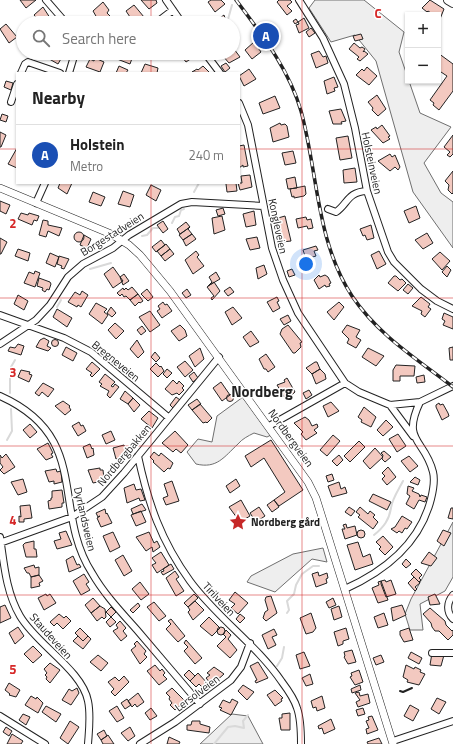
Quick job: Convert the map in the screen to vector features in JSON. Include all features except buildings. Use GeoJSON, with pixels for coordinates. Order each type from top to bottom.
{"type":"FeatureCollection","features":[{"type":"Feature","properties":{"kind":"main road"},"geometry":{"type":"LineString","coordinates":[[448,0],[453,3]]}},
{"type":"Feature","properties":{"kind":"street"},"geometry":{"type":"LineString","coordinates":[[46,0],[60,16]]}},
{"type":"Feature","properties":{"kind":"street"},"geometry":{"type":"LineString","coordinates":[[166,0],[177,16]]}},
{"type":"Feature","properties":{"kind":"street","name":"Holsteinveien"},"geometry":{"type":"LineString","coordinates":[[299,0],[324,38],[344,84],[355,128],[367,191],[385,245],[394,262],[421,289],[453,309]]}},
{"type":"Feature","properties":{"kind":"street"},"geometry":{"type":"LineString","coordinates":[[165,16],[173,10]]}},
{"type":"Feature","properties":{"kind":"street"},"geometry":{"type":"LineString","coordinates":[[69,72],[73,60]]}},
{"type":"Feature","properties":{"kind":"street"},"geometry":{"type":"LineString","coordinates":[[210,60],[219,72]]}},
{"type":"Feature","properties":{"kind":"street"},"geometry":{"type":"LineString","coordinates":[[21,72],[25,64],[28,62],[57,72]]}},
{"type":"Feature","properties":{"kind":"street"},"geometry":{"type":"LineString","coordinates":[[11,102],[16,87]]}},
{"type":"Feature","properties":{"kind":"street","name":"Kongleveien"},"geometry":{"type":"LineString","coordinates":[[240,105],[248,125],[272,248],[290,296],[305,324],[345,383],[359,392],[390,405],[420,402]]}},
{"type":"Feature","properties":{"kind":"street"},"geometry":{"type":"LineString","coordinates":[[36,203],[45,184]]}},
{"type":"Feature","properties":{"kind":"street","name":"Nordbergveien"},"geometry":{"type":"LineString","coordinates":[[0,188],[122,240],[140,255],[159,275],[269,426],[313,490],[393,743]]}},
{"type":"Feature","properties":{"kind":"street"},"geometry":{"type":"LineString","coordinates":[[328,209],[333,212],[338,211],[348,198],[361,191],[367,191]]}},
{"type":"Feature","properties":{"kind":"street","name":"Borgestadveien"},"geometry":{"type":"LineString","coordinates":[[0,344],[30,325],[44,312],[68,277],[76,269],[113,248],[122,240],[183,203],[263,206]]}},
{"type":"Feature","properties":{"kind":"street","name":"Bregneveien"},"geometry":{"type":"LineString","coordinates":[[0,314],[64,338],[91,352],[168,417]]}},
{"type":"Feature","properties":{"kind":"street","name":"Nordbergbakken"},"geometry":{"type":"LineString","coordinates":[[0,541],[72,516],[102,497],[138,456],[168,417],[219,357]]}},
{"type":"Feature","properties":{"kind":"street"},"geometry":{"type":"LineString","coordinates":[[269,426],[345,383]]}},
{"type":"Feature","properties":{"kind":"street"},"geometry":{"type":"LineString","coordinates":[[414,437],[412,426],[413,417],[420,402],[453,386]]}},
{"type":"Feature","properties":{"kind":"street","name":"Dyrlandsveien"},"geometry":{"type":"LineString","coordinates":[[0,396],[30,414],[52,440],[61,457],[72,516],[81,552],[92,574],[113,602],[200,704]]}},
{"type":"Feature","properties":{"kind":"street"},"geometry":{"type":"LineString","coordinates":[[345,588],[378,571],[393,561],[408,545],[420,527],[429,505],[433,488],[434,474],[425,454],[390,405]]}},
{"type":"Feature","properties":{"kind":"street","name":"Tirilveien"},"geometry":{"type":"LineString","coordinates":[[138,456],[151,508],[168,547],[191,582],[206,601],[269,664],[294,699],[299,715],[301,744]]}},
{"type":"Feature","properties":{"kind":"street","name":"Staudeveien"},"geometry":{"type":"LineString","coordinates":[[0,541],[7,582],[17,611],[36,637],[76,677],[86,694],[89,715],[88,744]]}},
{"type":"Feature","properties":{"kind":"street"},"geometry":{"type":"LineString","coordinates":[[453,595],[450,599],[448,609],[453,619]]}},
{"type":"Feature","properties":{"kind":"street","name":"Lersolveien"},"geometry":{"type":"LineString","coordinates":[[140,744],[200,704],[236,675],[250,644]]}},
{"type":"Feature","properties":{"kind":"street"},"geometry":{"type":"LineString","coordinates":[[432,653],[453,653]]}},
{"type":"Feature","properties":{"kind":"street"},"geometry":{"type":"LineString","coordinates":[[0,716],[46,744]]}},
{"type":"Feature","properties":{"kind":"street"},"geometry":{"type":"LineString","coordinates":[[393,743],[453,721]]}},
{"type":"Feature","properties":{"kind":"shaded area"},"geometry":{"type":"Polygon","coordinates":[[[315,0],[364,0],[404,32],[399,52],[405,69],[405,84],[410,84],[420,113],[451,127],[424,163],[441,193],[453,202],[453,248],[413,192],[376,61],[355,35],[331,42],[309,8],[315,0]]]}},
{"type":"Feature","properties":{"kind":"shaded area"},"geometry":{"type":"Polygon","coordinates":[[[243,397],[271,435],[267,437],[254,433],[247,436],[220,461],[209,465],[196,464],[187,452],[198,439],[212,442],[217,416],[243,397]]]}},
{"type":"Feature","properties":{"kind":"shaded area"},"geometry":{"type":"Polygon","coordinates":[[[453,522],[453,577],[445,591],[420,604],[423,630],[410,630],[405,614],[411,599],[453,522]]]}},
{"type":"Feature","properties":{"kind":"shaded area"},"geometry":{"type":"Polygon","coordinates":[[[323,548],[327,562],[312,559],[275,592],[247,582],[251,576],[293,554],[323,548]]]}},
{"type":"Feature","properties":{"kind":"shaded area"},"geometry":{"type":"Polygon","coordinates":[[[232,714],[248,716],[263,744],[200,744],[232,714]]]}},
{"type":"Feature","properties":{"kind":"waterway"},"geometry":{"type":"LineString","coordinates":[[229,16],[232,5]]}},
{"type":"Feature","properties":{"kind":"waterway"},"geometry":{"type":"LineString","coordinates":[[194,192],[198,184]]}},
{"type":"Feature","properties":{"kind":"waterway"},"geometry":{"type":"LineString","coordinates":[[172,223],[175,217],[179,216],[181,210],[184,209]]}},
{"type":"Feature","properties":{"kind":"waterway"},"geometry":{"type":"LineString","coordinates":[[142,236],[147,235],[153,228],[159,228]]}},
{"type":"Feature","properties":{"kind":"waterway"},"geometry":{"type":"LineString","coordinates":[[90,269],[111,263]]}},
{"type":"Feature","properties":{"kind":"waterway"},"geometry":{"type":"LineString","coordinates":[[57,307],[61,300]]}},
{"type":"Feature","properties":{"kind":"waterway"},"geometry":{"type":"LineString","coordinates":[[10,393],[10,377],[13,371],[11,367],[15,360]]}},
{"type":"Feature","properties":{"kind":"waterway"},"geometry":{"type":"LineString","coordinates":[[7,440],[12,431],[11,409]]}},
{"type":"Feature","properties":{"kind":"waterway"},"geometry":{"type":"LineString","coordinates":[[374,535],[381,529],[387,520],[393,501],[403,481]]}},
{"type":"Feature","properties":{"kind":"waterway"},"geometry":{"type":"LineString","coordinates":[[287,613],[289,610],[287,601],[294,594],[296,585],[302,574],[313,566],[319,566]]}},
{"type":"Feature","properties":{"kind":"waterway"},"geometry":{"type":"LineString","coordinates":[[277,666],[282,658],[284,647]]}},
{"type":"Feature","properties":{"kind":"waterway"},"geometry":{"type":"LineString","coordinates":[[214,744],[228,727],[235,726],[244,728],[243,721],[248,715]]}},
{"type":"Feature","properties":{"kind":"railway"},"geometry":{"type":"LineString","coordinates":[[236,0],[274,53],[296,96],[307,134],[319,206],[331,253],[340,275],[362,310],[386,335],[453,387]]}},
{"type":"Feature","properties":{"kind":"wall"},"geometry":{"type":"LineString","coordinates":[[400,691],[403,692],[412,688]]}},
{"type":"Feature","properties":{"kind":"place","name":"Holstein"},"geometry":{"type":"Point","coordinates":[266,36]}},
{"type":"Feature","properties":{"kind":"place","name":"Nordberg gård"},"geometry":{"type":"Point","coordinates":[238,522]}},
{"type":"Feature","properties":{"kind":"district","name":"Nordberg"},"geometry":{"type":"Point","coordinates":[262,392]}}]}
